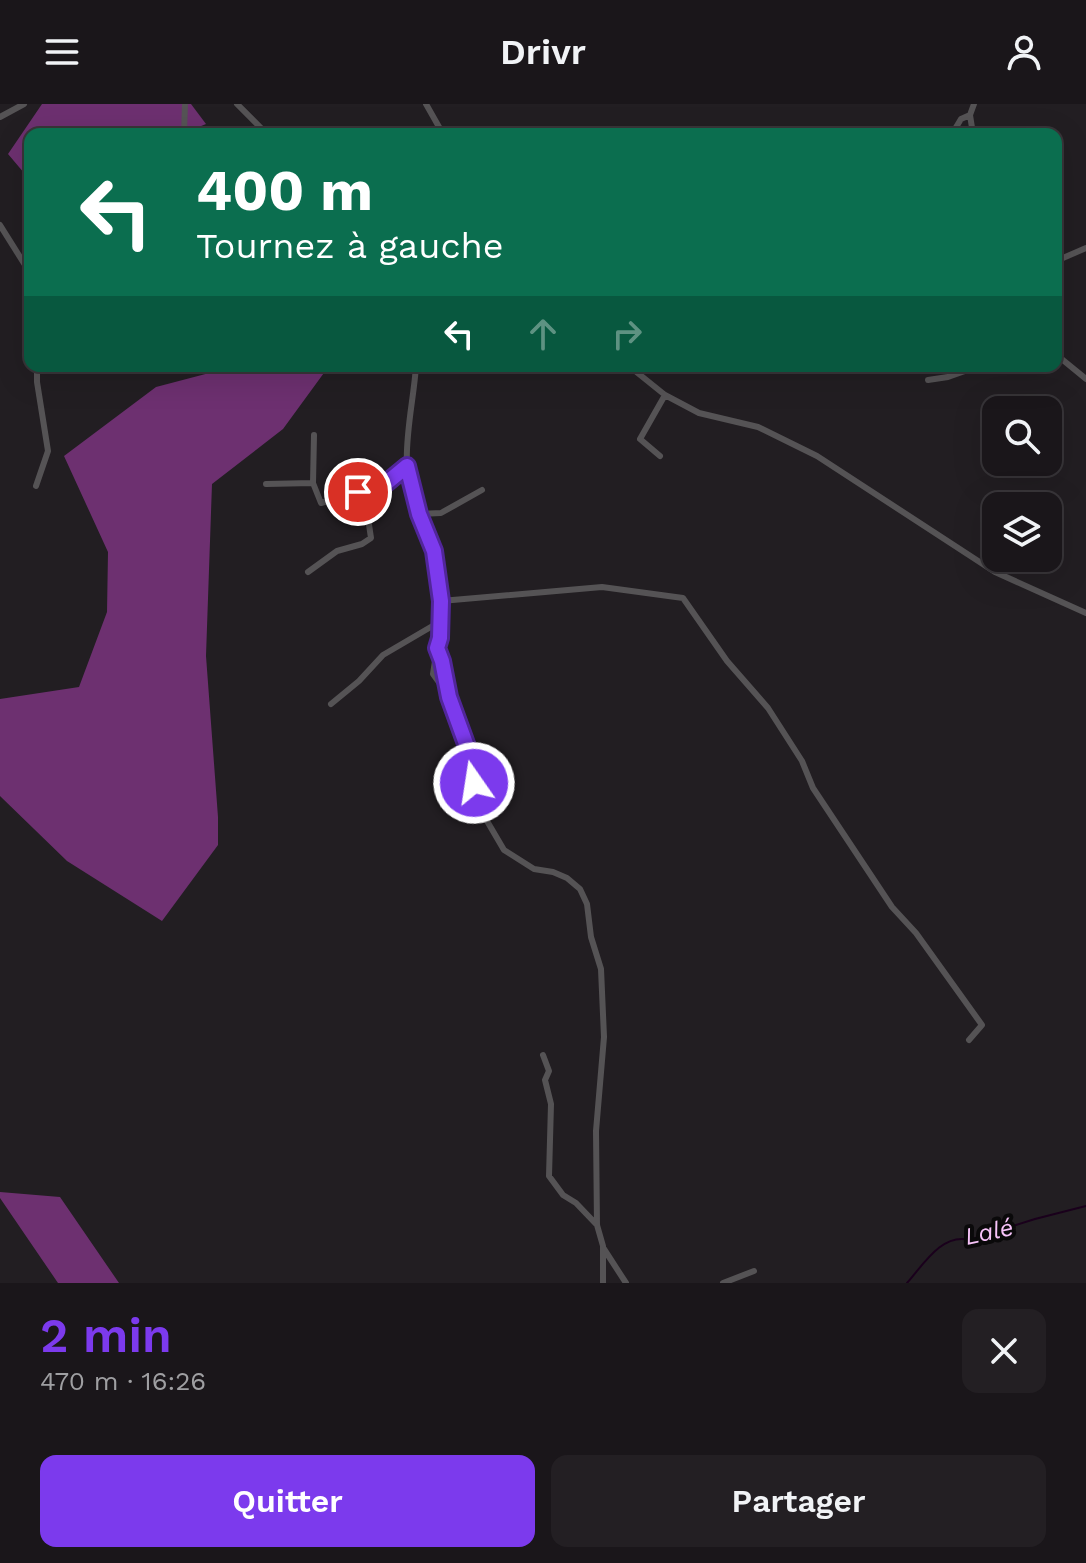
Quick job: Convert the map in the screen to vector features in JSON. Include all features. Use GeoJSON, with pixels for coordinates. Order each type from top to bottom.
{"type":"FeatureCollection","features":[{"type":"Feature","properties":{"kind":"street"},"geometry":{"type":"LineString","coordinates":[[0,117],[24,104]]}},
{"type":"Feature","properties":{"kind":"street"},"geometry":{"type":"LineString","coordinates":[[184,128],[185,104]]}},
{"type":"Feature","properties":{"kind":"street"},"geometry":{"type":"LineString","coordinates":[[237,104],[261,128]]}},
{"type":"Feature","properties":{"kind":"street"},"geometry":{"type":"LineString","coordinates":[[426,104],[440,128]]}},
{"type":"Feature","properties":{"kind":"street"},"geometry":{"type":"LineString","coordinates":[[972,128],[970,115],[974,104]]}},
{"type":"Feature","properties":{"kind":"street"},"geometry":{"type":"LineString","coordinates":[[956,128],[961,119],[970,115]]}},
{"type":"Feature","properties":{"kind":"street"},"geometry":{"type":"LineString","coordinates":[[0,225],[24,263]]}},
{"type":"Feature","properties":{"kind":"street"},"geometry":{"type":"LineString","coordinates":[[1062,258],[1086,248]]}},
{"type":"Feature","properties":{"kind":"street"},"geometry":{"type":"LineString","coordinates":[[1062,359],[1086,379]]}},
{"type":"Feature","properties":{"kind":"street"},"geometry":{"type":"LineString","coordinates":[[36,486],[48,451],[37,372]]}},
{"type":"Feature","properties":{"kind":"street"},"geometry":{"type":"LineString","coordinates":[[415,372],[407,466],[419,514],[434,551],[441,601],[433,674],[449,697]]}},
{"type":"Feature","properties":{"kind":"street"},"geometry":{"type":"LineString","coordinates":[[636,372],[665,395],[699,413],[758,427],[817,456],[995,572],[1086,613]]}},
{"type":"Feature","properties":{"kind":"street"},"geometry":{"type":"LineString","coordinates":[[928,380],[962,372]]}},
{"type":"Feature","properties":{"kind":"street"},"geometry":{"type":"LineString","coordinates":[[660,456],[640,439],[665,395]]}},
{"type":"Feature","properties":{"kind":"street"},"geometry":{"type":"LineString","coordinates":[[314,435],[313,483],[321,503],[384,485],[407,466]]}},
{"type":"Feature","properties":{"kind":"street"},"geometry":{"type":"LineString","coordinates":[[266,484],[313,483]]}},
{"type":"Feature","properties":{"kind":"street"},"geometry":{"type":"LineString","coordinates":[[419,514],[441,513],[482,490]]}},
{"type":"Feature","properties":{"kind":"street"},"geometry":{"type":"LineString","coordinates":[[308,572],[337,551],[371,538],[368,518],[358,492]]}},
{"type":"Feature","properties":{"kind":"street"},"geometry":{"type":"LineString","coordinates":[[441,601],[602,587],[683,598],[727,661],[768,708],[802,761],[813,788],[892,907],[916,933],[982,1025],[969,1040]]}},
{"type":"Feature","properties":{"kind":"street"},"geometry":{"type":"LineString","coordinates":[[331,704],[359,681],[383,655],[441,621]]}},
{"type":"Feature","properties":{"kind":"street"},"geometry":{"type":"LineString","coordinates":[[437,648],[487,821],[504,850],[534,869],[567,878],[580,889],[587,904],[591,937],[601,969],[604,1037],[596,1131],[597,1225],[603,1246],[626,1283]]}},
{"type":"Feature","properties":{"kind":"street"},"geometry":{"type":"LineString","coordinates":[[543,1055],[549,1071],[545,1080],[551,1104],[549,1176],[563,1195],[576,1203],[597,1225]]}},
{"type":"Feature","properties":{"kind":"street"},"geometry":{"type":"LineString","coordinates":[[603,1246],[603,1283]]}},
{"type":"Feature","properties":{"kind":"street"},"geometry":{"type":"LineString","coordinates":[[723,1283],[754,1271]]}},
{"type":"Feature","properties":{"kind":"shaded area"},"geometry":{"type":"Polygon","coordinates":[[[42,104],[191,104],[206,124],[196,128],[26,128],[42,104]]]}},
{"type":"Feature","properties":{"kind":"shaded area"},"geometry":{"type":"Polygon","coordinates":[[[24,130],[24,173],[8,154],[24,130]]]}},
{"type":"Feature","properties":{"kind":"shaded area"},"geometry":{"type":"Polygon","coordinates":[[[213,372],[325,372],[283,429],[212,484],[206,656],[218,845],[162,921],[67,861],[0,796],[0,699],[79,687],[107,612],[108,552],[64,456],[156,387],[213,372]]]}},
{"type":"Feature","properties":{"kind":"shaded area"},"geometry":{"type":"Polygon","coordinates":[[[0,1192],[60,1197],[119,1283],[58,1283],[0,1198],[0,1192]]]}},
{"type":"Feature","properties":{"kind":"waterway","name":"Lalé"},"geometry":{"type":"LineString","coordinates":[[907,1283],[934,1252],[950,1241],[969,1240],[1086,1206]]}},
{"type":"Feature","properties":{"kind":"route"},"geometry":{"type":"LineString","coordinates":[[358,492],[384,485],[407,466],[419,514],[434,551],[441,601],[437,648],[449,697],[469,752],[474,783]]}}]}
